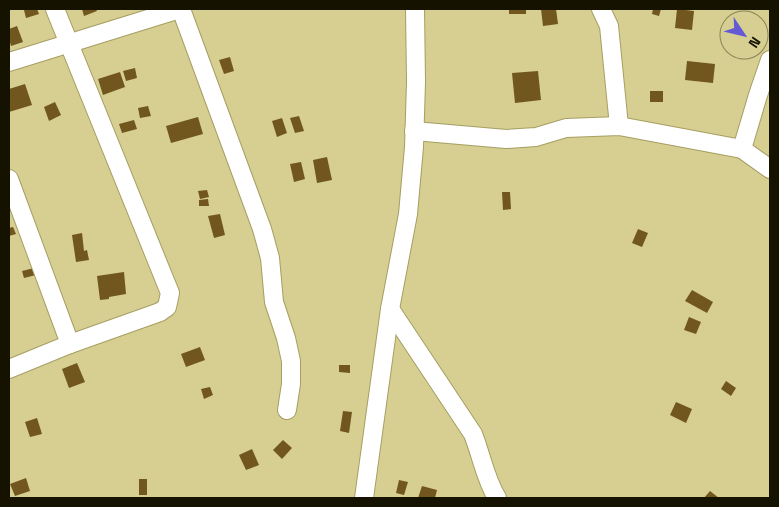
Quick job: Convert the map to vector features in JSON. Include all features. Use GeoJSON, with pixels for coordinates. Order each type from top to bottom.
{"type":"FeatureCollection","features":[{"type":"Feature","properties":{"kind":"street"},"geometry":{"type":"LineString","coordinates":[[9,369],[70,344],[160,312],[167,307],[170,292],[55,9]]}},
{"type":"Feature","properties":{"kind":"street"},"geometry":{"type":"LineString","coordinates":[[9,62],[181,9],[262,228],[270,258],[274,302],[286,338],[291,361],[291,384],[287,410]]}},
{"type":"Feature","properties":{"kind":"street"},"geometry":{"type":"LineString","coordinates":[[364,498],[390,309],[408,214],[416,82],[415,9]]}},
{"type":"Feature","properties":{"kind":"street"},"geometry":{"type":"LineString","coordinates":[[601,9],[609,26],[619,126]]}},
{"type":"Feature","properties":{"kind":"street"},"geometry":{"type":"LineString","coordinates":[[742,149],[770,60]]}},
{"type":"Feature","properties":{"kind":"street"},"geometry":{"type":"LineString","coordinates":[[414,131],[506,139],[536,136],[566,128],[619,126],[742,149],[770,168]]}},
{"type":"Feature","properties":{"kind":"street"},"geometry":{"type":"LineString","coordinates":[[9,179],[70,344]]}},
{"type":"Feature","properties":{"kind":"street"},"geometry":{"type":"LineString","coordinates":[[390,309],[473,434],[481,453],[488,483],[497,498]]}},
{"type":"Feature","properties":{"kind":"building"},"geometry":{"type":"Polygon","coordinates":[[[37,9],[39,14],[26,18],[24,10],[37,9]]]}},
{"type":"Feature","properties":{"kind":"building"},"geometry":{"type":"Polygon","coordinates":[[[82,9],[96,9],[97,11],[84,16],[82,9]]]}},
{"type":"Feature","properties":{"kind":"building"},"geometry":{"type":"Polygon","coordinates":[[[509,9],[526,9],[526,14],[509,14],[509,9]]]}},
{"type":"Feature","properties":{"kind":"building"},"geometry":{"type":"Polygon","coordinates":[[[541,9],[556,9],[558,24],[543,26],[541,9]]]}},
{"type":"Feature","properties":{"kind":"building"},"geometry":{"type":"Polygon","coordinates":[[[653,9],[661,9],[659,16],[652,14],[653,9]]]}},
{"type":"Feature","properties":{"kind":"building"},"geometry":{"type":"Polygon","coordinates":[[[677,9],[694,11],[692,30],[675,28],[677,9]]]}},
{"type":"Feature","properties":{"kind":"building"},"geometry":{"type":"Polygon","coordinates":[[[17,26],[23,42],[11,46],[9,29],[17,26]]]}},
{"type":"Feature","properties":{"kind":"building"},"geometry":{"type":"Polygon","coordinates":[[[230,57],[234,71],[224,74],[219,60],[230,57]]]}},
{"type":"Feature","properties":{"kind":"building"},"geometry":{"type":"Polygon","coordinates":[[[687,61],[715,64],[713,83],[685,80],[687,61]]]}},
{"type":"Feature","properties":{"kind":"building"},"geometry":{"type":"Polygon","coordinates":[[[135,68],[137,78],[126,81],[123,71],[135,68]]]}},
{"type":"Feature","properties":{"kind":"building"},"geometry":{"type":"Polygon","coordinates":[[[538,71],[541,100],[515,103],[512,73],[538,71]]]}},
{"type":"Feature","properties":{"kind":"building"},"geometry":{"type":"Polygon","coordinates":[[[120,72],[125,87],[103,95],[98,79],[120,72]]]}},
{"type":"Feature","properties":{"kind":"building"},"geometry":{"type":"Polygon","coordinates":[[[25,84],[32,105],[9,112],[9,89],[25,84]]]}},
{"type":"Feature","properties":{"kind":"building"},"geometry":{"type":"Polygon","coordinates":[[[650,91],[663,91],[663,102],[650,102],[650,91]]]}},
{"type":"Feature","properties":{"kind":"building"},"geometry":{"type":"Polygon","coordinates":[[[55,102],[61,115],[49,121],[44,107],[55,102]]]}},
{"type":"Feature","properties":{"kind":"building"},"geometry":{"type":"Polygon","coordinates":[[[148,106],[151,116],[140,118],[138,108],[148,106]]]}},
{"type":"Feature","properties":{"kind":"building"},"geometry":{"type":"Polygon","coordinates":[[[299,116],[304,131],[295,133],[290,118],[299,116]]]}},
{"type":"Feature","properties":{"kind":"building"},"geometry":{"type":"Polygon","coordinates":[[[198,117],[203,134],[171,143],[166,126],[198,117]]]}},
{"type":"Feature","properties":{"kind":"building"},"geometry":{"type":"Polygon","coordinates":[[[282,118],[287,133],[277,137],[272,121],[282,118]]]}},
{"type":"Feature","properties":{"kind":"building"},"geometry":{"type":"Polygon","coordinates":[[[134,120],[137,129],[122,133],[119,124],[134,120]]]}},
{"type":"Feature","properties":{"kind":"building"},"geometry":{"type":"Polygon","coordinates":[[[327,157],[332,180],[317,183],[313,160],[327,157]]]}},
{"type":"Feature","properties":{"kind":"building"},"geometry":{"type":"Polygon","coordinates":[[[301,162],[305,179],[294,182],[290,164],[301,162]]]}},
{"type":"Feature","properties":{"kind":"building"},"geometry":{"type":"Polygon","coordinates":[[[207,190],[209,197],[200,199],[198,191],[207,190]]]}},
{"type":"Feature","properties":{"kind":"building"},"geometry":{"type":"Polygon","coordinates":[[[502,192],[510,192],[511,209],[503,210],[502,192]]]}},
{"type":"Feature","properties":{"kind":"building"},"geometry":{"type":"Polygon","coordinates":[[[208,199],[209,206],[199,206],[199,200],[208,199]]]}},
{"type":"Feature","properties":{"kind":"building"},"geometry":{"type":"Polygon","coordinates":[[[220,214],[225,235],[214,238],[208,216],[220,214]]]}},
{"type":"Feature","properties":{"kind":"building"},"geometry":{"type":"Polygon","coordinates":[[[13,227],[16,234],[9,236],[9,228],[13,227]]]}},
{"type":"Feature","properties":{"kind":"building"},"geometry":{"type":"Polygon","coordinates":[[[638,229],[648,233],[642,247],[632,243],[638,229]]]}},
{"type":"Feature","properties":{"kind":"building"},"geometry":{"type":"Polygon","coordinates":[[[82,233],[84,251],[87,250],[89,260],[76,262],[72,235],[82,233]]]}},
{"type":"Feature","properties":{"kind":"building"},"geometry":{"type":"Polygon","coordinates":[[[34,268],[36,275],[24,278],[22,271],[34,268]]]}},
{"type":"Feature","properties":{"kind":"building"},"geometry":{"type":"Polygon","coordinates":[[[124,272],[126,294],[100,300],[97,276],[124,272]]]}},
{"type":"Feature","properties":{"kind":"building"},"geometry":{"type":"Polygon","coordinates":[[[692,290],[713,302],[707,313],[685,301],[692,290]]]}},
{"type":"Feature","properties":{"kind":"building"},"geometry":{"type":"Polygon","coordinates":[[[689,317],[701,322],[696,334],[684,330],[689,317]]]}},
{"type":"Feature","properties":{"kind":"building"},"geometry":{"type":"Polygon","coordinates":[[[200,347],[205,360],[186,367],[181,354],[200,347]]]}},
{"type":"Feature","properties":{"kind":"building"},"geometry":{"type":"Polygon","coordinates":[[[77,363],[85,382],[69,388],[62,369],[77,363]]]}},
{"type":"Feature","properties":{"kind":"building"},"geometry":{"type":"Polygon","coordinates":[[[339,365],[350,365],[350,373],[339,372],[339,365]]]}},
{"type":"Feature","properties":{"kind":"building"},"geometry":{"type":"Polygon","coordinates":[[[726,381],[736,388],[731,396],[721,389],[726,381]]]}},
{"type":"Feature","properties":{"kind":"building"},"geometry":{"type":"Polygon","coordinates":[[[210,387],[213,395],[204,399],[201,389],[210,387]]]}},
{"type":"Feature","properties":{"kind":"building"},"geometry":{"type":"Polygon","coordinates":[[[676,402],[692,409],[686,423],[670,415],[676,402]]]}},
{"type":"Feature","properties":{"kind":"building"},"geometry":{"type":"Polygon","coordinates":[[[343,411],[352,412],[349,433],[340,431],[343,411]]]}},
{"type":"Feature","properties":{"kind":"building"},"geometry":{"type":"Polygon","coordinates":[[[37,418],[42,434],[30,437],[25,422],[37,418]]]}},
{"type":"Feature","properties":{"kind":"building"},"geometry":{"type":"Polygon","coordinates":[[[283,440],[292,448],[282,459],[273,450],[283,440]]]}},
{"type":"Feature","properties":{"kind":"building"},"geometry":{"type":"Polygon","coordinates":[[[252,449],[259,465],[246,470],[239,455],[252,449]]]}},
{"type":"Feature","properties":{"kind":"building"},"geometry":{"type":"Polygon","coordinates":[[[26,478],[30,491],[15,496],[10,484],[26,478]]]}},
{"type":"Feature","properties":{"kind":"building"},"geometry":{"type":"Polygon","coordinates":[[[139,479],[147,479],[147,495],[139,495],[139,479]]]}},
{"type":"Feature","properties":{"kind":"building"},"geometry":{"type":"Polygon","coordinates":[[[399,480],[408,482],[404,495],[396,493],[399,480]]]}},
{"type":"Feature","properties":{"kind":"building"},"geometry":{"type":"Polygon","coordinates":[[[422,486],[437,490],[435,498],[418,498],[422,486]]]}},
{"type":"Feature","properties":{"kind":"building"},"geometry":{"type":"Polygon","coordinates":[[[710,491],[719,498],[704,498],[710,491]]]}}]}
